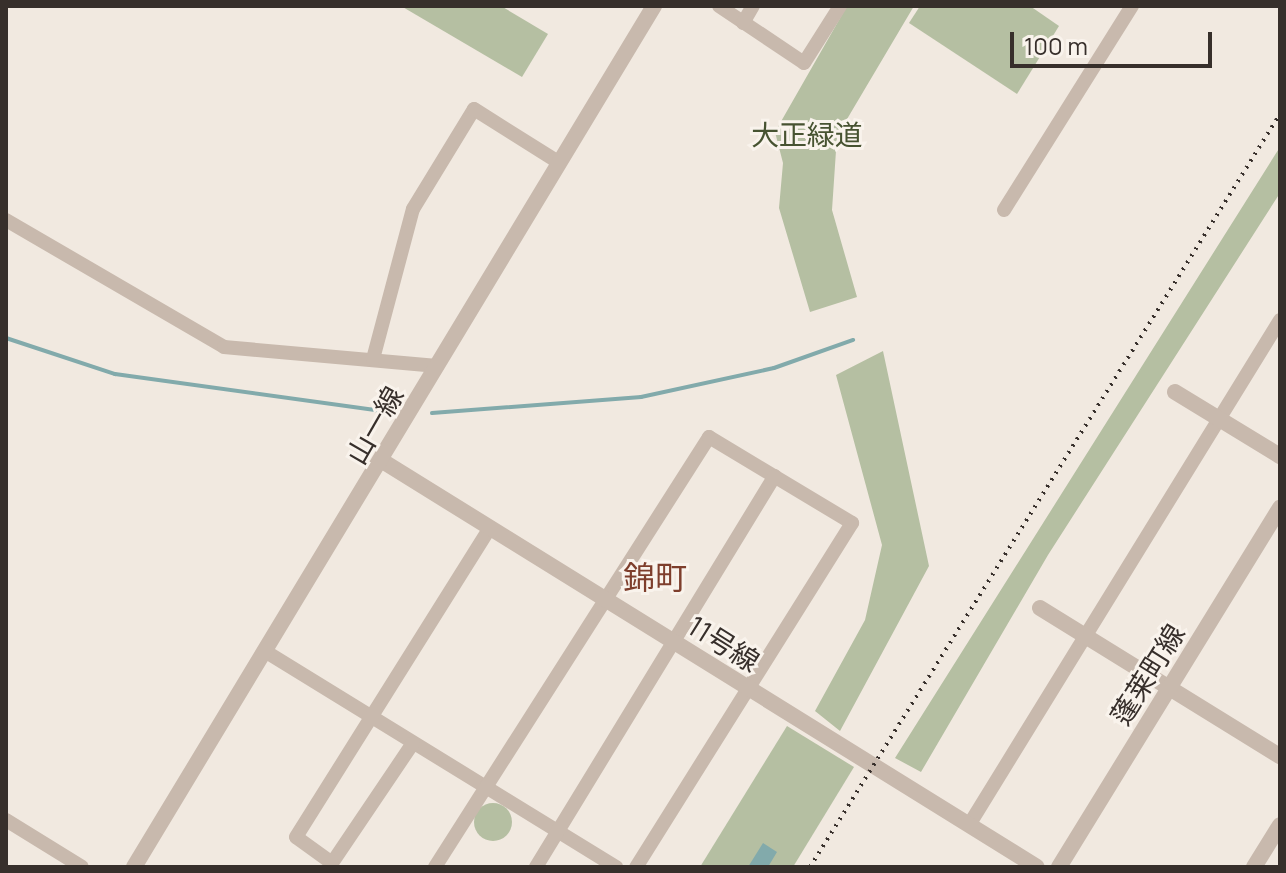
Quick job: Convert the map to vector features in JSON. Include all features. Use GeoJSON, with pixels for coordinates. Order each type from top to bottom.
{"type":"FeatureCollection","features":[{"type":"Feature","properties":{"kind":"street","name":"山一線"},"geometry":{"type":"LineString","coordinates":[[134,867],[384,462],[437,366],[654,6]]}},
{"type":"Feature","properties":{"kind":"street"},"geometry":{"type":"LineString","coordinates":[[719,6],[804,63],[840,6]]}},
{"type":"Feature","properties":{"kind":"street"},"geometry":{"type":"LineString","coordinates":[[743,23],[753,6]]}},
{"type":"Feature","properties":{"kind":"street"},"geometry":{"type":"LineString","coordinates":[[1004,210],[1132,6]]}},
{"type":"Feature","properties":{"kind":"street"},"geometry":{"type":"LineString","coordinates":[[373,359],[413,209],[474,109],[558,162]]}},
{"type":"Feature","properties":{"kind":"street"},"geometry":{"type":"LineString","coordinates":[[6,220],[214,343],[437,366]]}},
{"type":"Feature","properties":{"kind":"street"},"geometry":{"type":"LineString","coordinates":[[969,825],[1280,320]]}},
{"type":"Feature","properties":{"kind":"street"},"geometry":{"type":"LineString","coordinates":[[1175,392],[1280,456]]}},
{"type":"Feature","properties":{"kind":"street"},"geometry":{"type":"LineString","coordinates":[[435,867],[709,437],[852,523],[636,867]]}},
{"type":"Feature","properties":{"kind":"street","name":"11号線"},"geometry":{"type":"LineString","coordinates":[[384,462],[1037,867]]}},
{"type":"Feature","properties":{"kind":"street"},"geometry":{"type":"LineString","coordinates":[[536,867],[676,644],[775,476]]}},
{"type":"Feature","properties":{"kind":"street","name":"蓬莱町線"},"geometry":{"type":"LineString","coordinates":[[1059,867],[1280,508]]}},
{"type":"Feature","properties":{"kind":"street"},"geometry":{"type":"LineString","coordinates":[[413,743],[332,863],[296,837],[490,528]]}},
{"type":"Feature","properties":{"kind":"street"},"geometry":{"type":"LineString","coordinates":[[1040,608],[1280,756]]}},
{"type":"Feature","properties":{"kind":"street"},"geometry":{"type":"LineString","coordinates":[[268,653],[616,867]]}},
{"type":"Feature","properties":{"kind":"street"},"geometry":{"type":"LineString","coordinates":[[6,820],[82,867]]}},
{"type":"Feature","properties":{"kind":"street"},"geometry":{"type":"LineString","coordinates":[[1254,867],[1280,825]]}},
{"type":"Feature","properties":{"kind":"green space"},"geometry":{"type":"Polygon","coordinates":[[[401,6],[501,6],[548,34],[522,77],[401,6]]]}},
{"type":"Feature","properties":{"kind":"green space","name":"大正緑道"},"geometry":{"type":"Polygon","coordinates":[[[847,6],[914,6],[837,136],[832,210],[857,297],[810,312],[779,208],[783,163],[775,132],[847,6]]]}},
{"type":"Feature","properties":{"kind":"green space"},"geometry":{"type":"Polygon","coordinates":[[[920,6],[1030,6],[1059,26],[1017,94],[909,23],[920,6]]]}},
{"type":"Feature","properties":{"kind":"green space"},"geometry":{"type":"Polygon","coordinates":[[[1280,147],[1280,193],[1048,555],[921,772],[895,758],[1280,147]]]}},
{"type":"Feature","properties":{"kind":"green space"},"geometry":{"type":"Polygon","coordinates":[[[883,351],[929,566],[840,731],[815,711],[865,620],[882,545],[836,375],[883,351]]]}},
{"type":"Feature","properties":{"kind":"green space"},"geometry":{"type":"Polygon","coordinates":[[[787,726],[854,767],[793,867],[700,867],[787,726]]]}},
{"type":"Feature","properties":{"kind":"green space"},"geometry":{"type":"Polygon","coordinates":[[[493,803],[506,809],[512,822],[506,835],[493,841],[480,835],[474,822],[480,809],[493,803]]]}},
{"type":"Feature","properties":{"kind":"water"},"geometry":{"type":"Polygon","coordinates":[[[763,843],[777,852],[768,867],[748,867],[763,843]]]}},
{"type":"Feature","properties":{"kind":"waterway"},"geometry":{"type":"LineString","coordinates":[[6,338],[115,374],[389,412]]}},
{"type":"Feature","properties":{"kind":"waterway"},"geometry":{"type":"LineString","coordinates":[[432,413],[641,397],[774,368],[853,340]]}},
{"type":"Feature","properties":{"kind":"railway"},"geometry":{"type":"LineString","coordinates":[[810,867],[1280,114]]}},
{"type":"Feature","properties":{"kind":"district","name":"錦町"},"geometry":{"type":"Point","coordinates":[655,577]}}]}
